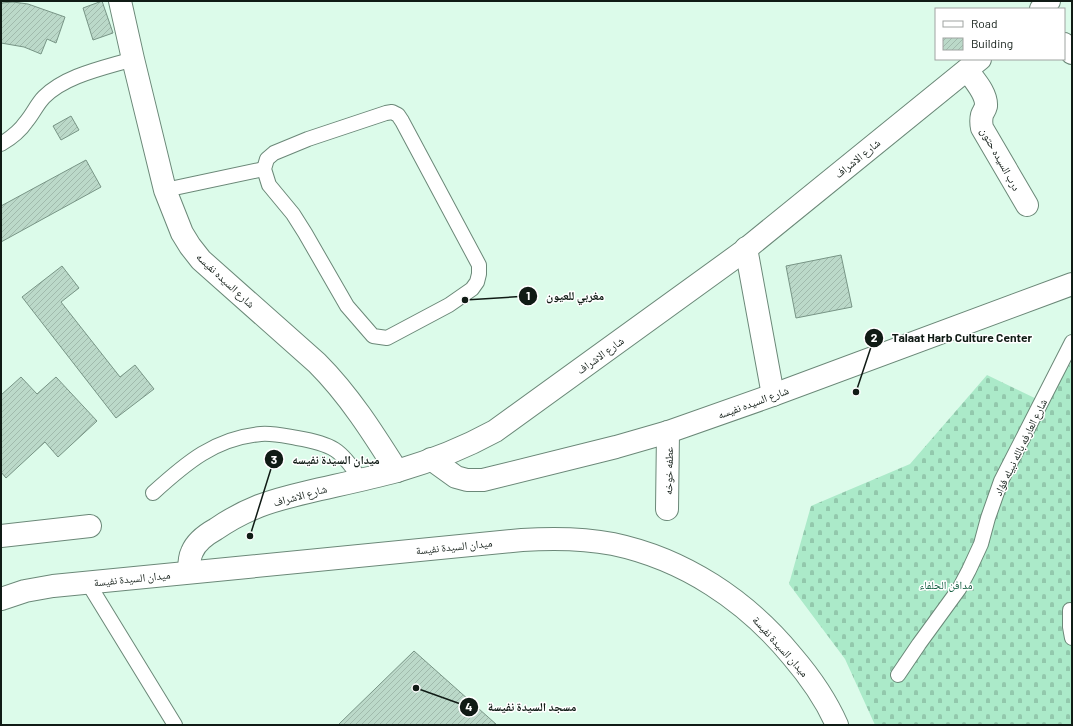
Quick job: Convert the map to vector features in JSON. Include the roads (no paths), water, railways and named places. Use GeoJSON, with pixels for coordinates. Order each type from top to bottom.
{"type":"FeatureCollection","features":[{"type":"Feature","properties":{"kind":"street","name":"شارع السيده نفيسه"},"geometry":{"type":"LineString","coordinates":[[120,1],[165,190],[182,234],[202,260],[330,376],[361,416],[397,470]]}},
{"type":"Feature","properties":{"kind":"street"},"geometry":{"type":"LineString","coordinates":[[1065,45],[1072,53]]}},
{"type":"Feature","properties":{"kind":"street","name":"درب السيده حتون"},"geometry":{"type":"LineString","coordinates":[[974,64],[986,104],[982,115],[982,128],[1027,205]]}},
{"type":"Feature","properties":{"kind":"street","name":"شارع الاشراف"},"geometry":{"type":"LineString","coordinates":[[189,572],[189,563],[192,551],[200,541],[208,534],[258,506],[279,499],[397,470],[432,459],[458,450],[495,431],[746,248],[974,64]]}},
{"type":"Feature","properties":{"kind":"street"},"geometry":{"type":"LineString","coordinates":[[746,248],[773,395]]}},
{"type":"Feature","properties":{"kind":"street","name":"شارع السيده نفيسه"},"geometry":{"type":"LineString","coordinates":[[432,459],[456,477],[467,480],[483,480],[616,447],[668,432],[773,395],[1072,284]]}},
{"type":"Feature","properties":{"kind":"street","name":"عطفه خوخه"},"geometry":{"type":"LineString","coordinates":[[667,509],[668,432]]}},
{"type":"Feature","properties":{"kind":"street"},"geometry":{"type":"LineString","coordinates":[[1,536],[90,526]]}},
{"type":"Feature","properties":{"kind":"street","name":"ميدان السيدة نفيسة"},"geometry":{"type":"LineString","coordinates":[[1,599],[46,587],[88,582],[522,540],[552,538],[613,544],[671,563],[698,576],[723,591],[746,609],[768,629],[807,673],[823,697],[836,725]]}},
{"type":"Feature","properties":{"kind":"lane"},"geometry":{"type":"LineString","coordinates":[[1,144],[27,122],[43,98],[54,88],[79,76],[133,59]]}},
{"type":"Feature","properties":{"kind":"lane"},"geometry":{"type":"LineString","coordinates":[[392,112],[398,115],[478,265],[479,274],[477,282],[472,289],[449,305],[387,338],[373,336],[347,306],[293,214],[269,185],[264,168],[267,159],[274,153],[308,139],[386,113],[392,112]]}},
{"type":"Feature","properties":{"kind":"lane"},"geometry":{"type":"LineString","coordinates":[[165,190],[264,168]]}},
{"type":"Feature","properties":{"kind":"lane","name":"شارع العارفه بالله نبيله فؤاد"},"geometry":{"type":"LineString","coordinates":[[898,675],[959,589],[969,570],[981,544],[1001,481],[1072,342]]}},
{"type":"Feature","properties":{"kind":"lane"},"geometry":{"type":"LineString","coordinates":[[153,492],[191,460],[206,450],[224,442],[262,434],[281,435],[319,442],[330,446],[346,459],[360,479]]}},
{"type":"Feature","properties":{"kind":"lane"},"geometry":{"type":"LineString","coordinates":[[88,582],[176,725]]}},
{"type":"Feature","properties":{"kind":"lane"},"geometry":{"type":"LineString","coordinates":[[1070,610],[1070,628],[1072,638]]}},
{"type":"Feature","properties":{"kind":"place","name":"مغربي للعيون"},"geometry":{"type":"Point","coordinates":[465,300]}},
{"type":"Feature","properties":{"kind":"place","name":"Talaat Harb Culture Center"},"geometry":{"type":"Point","coordinates":[856,392]}},
{"type":"Feature","properties":{"kind":"place","name":"ميدان السيدة نفيسه"},"geometry":{"type":"Point","coordinates":[250,536]}},
{"type":"Feature","properties":{"kind":"place","name":"مسجد السيدة نفيسة"},"geometry":{"type":"Point","coordinates":[416,688]}},
{"type":"Feature","properties":{"kind":"park label","name":"مدافن الحلفاء"},"geometry":{"type":"Point","coordinates":[946,584]}}]}
